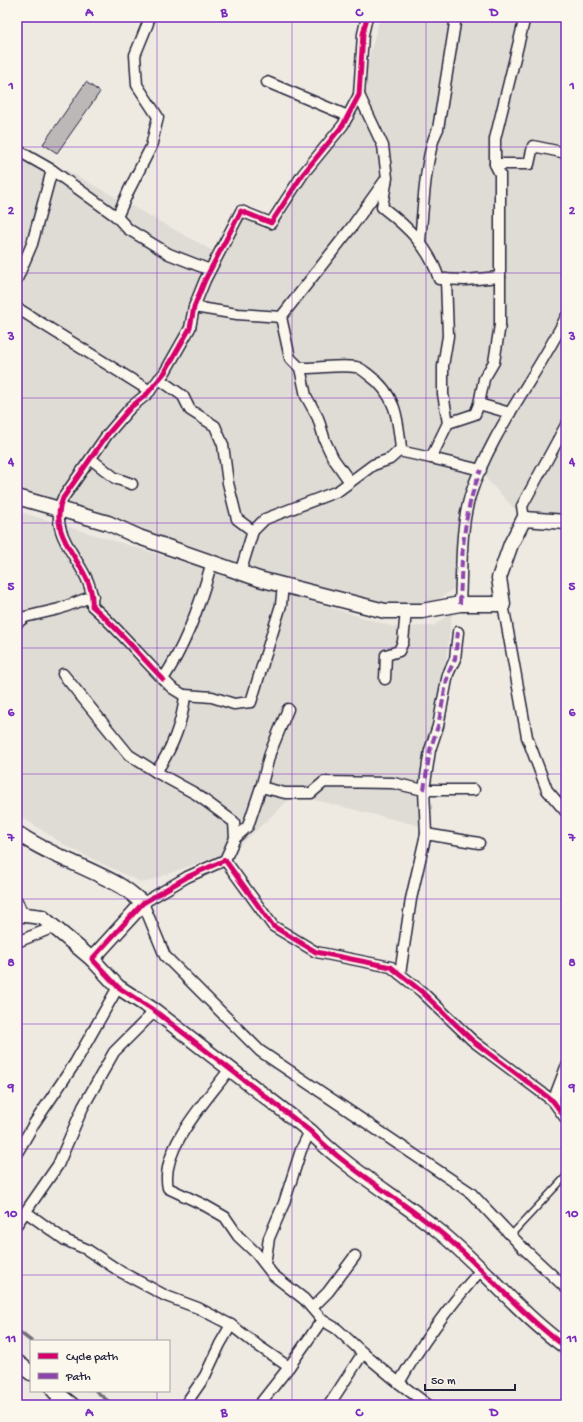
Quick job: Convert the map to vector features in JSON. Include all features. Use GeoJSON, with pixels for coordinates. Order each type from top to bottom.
{"type":"FeatureCollection","features":[{"type":"Feature","properties":{"kind":"street"},"geometry":{"type":"LineString","coordinates":[[117,217],[151,147],[158,117],[137,85],[135,55],[148,23],[147,17]]}},
{"type":"Feature","properties":{"kind":"street"},"geometry":{"type":"LineString","coordinates":[[283,585],[281,605],[251,702],[234,704],[212,698],[185,696],[172,688],[139,655],[113,624],[92,606],[93,596],[88,581],[63,538],[58,509],[63,498],[130,407],[150,391],[179,349],[190,328],[194,307],[210,270],[241,211],[271,223],[303,174],[343,125],[359,96],[363,34],[367,17]]}},
{"type":"Feature","properties":{"kind":"street"},"geometry":{"type":"LineString","coordinates":[[420,241],[427,176],[435,136],[438,129],[456,17]]}},
{"type":"Feature","properties":{"kind":"street"},"geometry":{"type":"LineString","coordinates":[[448,423],[475,414],[479,404],[484,379],[494,362],[500,325],[500,174],[494,164],[494,139],[525,17]]}},
{"type":"Feature","properties":{"kind":"street"},"geometry":{"type":"LineString","coordinates":[[268,82],[348,116]]}},
{"type":"Feature","properties":{"kind":"street"},"geometry":{"type":"LineString","coordinates":[[359,96],[383,146],[387,178],[382,207],[406,226],[420,241],[436,267],[439,279],[500,277]]}},
{"type":"Feature","properties":{"kind":"street"},"geometry":{"type":"LineString","coordinates":[[494,164],[529,164],[533,146],[566,153]]}},
{"type":"Feature","properties":{"kind":"street"},"geometry":{"type":"LineString","coordinates":[[17,150],[52,170],[117,217],[128,229],[169,254],[210,270]]}},
{"type":"Feature","properties":{"kind":"street"},"geometry":{"type":"LineString","coordinates":[[17,279],[32,244],[52,170]]}},
{"type":"Feature","properties":{"kind":"street"},"geometry":{"type":"LineString","coordinates":[[281,317],[387,178]]}},
{"type":"Feature","properties":{"kind":"street"},"geometry":{"type":"LineString","coordinates":[[431,458],[448,423],[443,394],[443,366],[448,336],[446,279]]}},
{"type":"Feature","properties":{"kind":"street"},"geometry":{"type":"LineString","coordinates":[[194,307],[237,314],[281,317]]}},
{"type":"Feature","properties":{"kind":"street"},"geometry":{"type":"LineString","coordinates":[[17,308],[150,391]]}},
{"type":"Feature","properties":{"kind":"street"},"geometry":{"type":"LineString","coordinates":[[281,317],[290,358],[300,368],[306,396],[318,418],[325,441],[333,458],[350,482]]}},
{"type":"Feature","properties":{"kind":"street"},"geometry":{"type":"LineString","coordinates":[[460,604],[464,527],[470,496],[493,440],[550,349],[566,317]]}},
{"type":"Feature","properties":{"kind":"street"},"geometry":{"type":"LineString","coordinates":[[240,573],[253,531],[265,519],[338,491],[373,464],[390,458],[401,449],[397,414],[389,396],[377,380],[358,367],[346,366],[317,369],[300,368]]}},
{"type":"Feature","properties":{"kind":"street"},"geometry":{"type":"LineString","coordinates":[[159,379],[183,396],[190,410],[215,426],[223,445],[228,483],[237,519],[253,531]]}},
{"type":"Feature","properties":{"kind":"street"},"geometry":{"type":"LineString","coordinates":[[479,404],[510,414]]}},
{"type":"Feature","properties":{"kind":"street"},"geometry":{"type":"LineString","coordinates":[[566,425],[522,506],[524,519],[511,544],[499,578],[527,737],[547,790],[566,812]]}},
{"type":"Feature","properties":{"kind":"street"},"geometry":{"type":"LineString","coordinates":[[399,451],[481,470]]}},
{"type":"Feature","properties":{"kind":"street"},"geometry":{"type":"LineString","coordinates":[[91,459],[115,478],[132,484]]}},
{"type":"Feature","properties":{"kind":"street"},"geometry":{"type":"LineString","coordinates":[[17,497],[108,523],[139,537],[240,573],[385,611],[422,611],[460,604],[504,604]]}},
{"type":"Feature","properties":{"kind":"street"},"geometry":{"type":"LineString","coordinates":[[524,519],[566,522]]}},
{"type":"Feature","properties":{"kind":"street"},"geometry":{"type":"LineString","coordinates":[[163,679],[174,663],[189,630],[206,583],[211,565],[203,559]]}},
{"type":"Feature","properties":{"kind":"street"},"geometry":{"type":"LineString","coordinates":[[17,623],[25,617],[59,609],[93,596]]}},
{"type":"Feature","properties":{"kind":"street"},"geometry":{"type":"LineString","coordinates":[[385,679],[386,655],[399,652],[403,642],[406,611]]}},
{"type":"Feature","properties":{"kind":"street"},"geometry":{"type":"LineString","coordinates":[[400,974],[411,899],[426,834],[424,790],[430,750],[438,726],[448,674],[455,660],[458,632]]}},
{"type":"Feature","properties":{"kind":"street"},"geometry":{"type":"LineString","coordinates":[[64,674],[129,755],[196,794],[234,822],[235,838]]}},
{"type":"Feature","properties":{"kind":"street"},"geometry":{"type":"LineString","coordinates":[[156,772],[167,757],[182,717],[185,696]]}},
{"type":"Feature","properties":{"kind":"street"},"geometry":{"type":"LineString","coordinates":[[92,959],[143,903],[187,877],[224,860],[235,838],[248,826],[270,753],[288,709]]}},
{"type":"Feature","properties":{"kind":"street"},"geometry":{"type":"LineString","coordinates":[[261,787],[284,793],[311,793],[324,782],[393,782],[424,790],[474,790]]}},
{"type":"Feature","properties":{"kind":"street"},"geometry":{"type":"LineString","coordinates":[[17,833],[32,844],[74,865],[120,885],[143,903],[164,956],[260,1051],[471,1193],[511,1236],[566,1288]]}},
{"type":"Feature","properties":{"kind":"street"},"geometry":{"type":"LineString","coordinates":[[426,834],[479,843]]}},
{"type":"Feature","properties":{"kind":"street"},"geometry":{"type":"LineString","coordinates":[[224,860],[273,926],[316,952],[391,967],[421,991],[473,1041],[553,1101],[566,1119]]}},
{"type":"Feature","properties":{"kind":"street"},"geometry":{"type":"LineString","coordinates":[[17,901],[20,915],[42,917],[92,959],[118,987],[155,1011],[229,1070],[310,1131],[330,1152],[435,1228],[540,1326],[566,1347]]}},
{"type":"Feature","properties":{"kind":"street"},"geometry":{"type":"LineString","coordinates":[[17,942],[54,927]]}},
{"type":"Feature","properties":{"kind":"street"},"geometry":{"type":"LineString","coordinates":[[17,1153],[35,1122],[75,1063],[118,987]]}},
{"type":"Feature","properties":{"kind":"street"},"geometry":{"type":"LineString","coordinates":[[17,1224],[58,1165],[83,1107],[114,1052],[155,1011]]}},
{"type":"Feature","properties":{"kind":"street"},"geometry":{"type":"LineString","coordinates":[[553,1101],[566,1067]]}},
{"type":"Feature","properties":{"kind":"street"},"geometry":{"type":"LineString","coordinates":[[229,1070],[174,1144],[166,1180],[168,1188],[204,1205],[225,1218],[238,1236],[256,1253],[273,1275],[304,1299],[322,1320],[337,1329],[363,1353],[428,1405]]}},
{"type":"Feature","properties":{"kind":"street"},"geometry":{"type":"LineString","coordinates":[[265,1264],[268,1238],[284,1203],[301,1150],[310,1131]]}},
{"type":"Feature","properties":{"kind":"street"},"geometry":{"type":"LineString","coordinates":[[26,1212],[65,1240],[86,1249],[121,1272],[166,1296],[198,1308],[231,1325],[289,1367]]}},
{"type":"Feature","properties":{"kind":"street"},"geometry":{"type":"LineString","coordinates":[[312,1308],[328,1292],[355,1256]]}},
{"type":"Feature","properties":{"kind":"street"},"geometry":{"type":"LineString","coordinates":[[399,1383],[416,1353],[452,1303],[481,1270]]}},
{"type":"Feature","properties":{"kind":"street"},"geometry":{"type":"LineString","coordinates":[[258,1405],[289,1367],[322,1320]]}},
{"type":"Feature","properties":{"kind":"street"},"geometry":{"type":"LineString","coordinates":[[185,1405],[205,1376],[231,1325]]}},
{"type":"Feature","properties":{"kind":"street"},"geometry":{"type":"LineString","coordinates":[[329,1405],[363,1353]]}},
{"type":"Feature","properties":{"kind":"street"},"geometry":{"type":"LineString","coordinates":[[17,1362],[30,1372]]}},
{"type":"Feature","properties":{"kind":"street"},"geometry":{"type":"LineString","coordinates":[[56,1397],[72,1405]]}},
{"type":"Feature","properties":{"kind":"lane"},"geometry":{"type":"LineString","coordinates":[[511,1236],[566,1176]]}},
{"type":"Feature","properties":{"kind":"shaded area"},"geometry":{"type":"Polygon","coordinates":[[[380,17],[566,17],[566,524],[524,519],[480,472],[472,471],[464,527],[463,582],[422,611],[307,591],[51,515],[17,502],[17,143],[224,257],[222,255],[241,211],[271,223],[359,95],[380,17]]]}},
{"type":"Feature","properties":{"kind":"shaded area"},"geometry":{"type":"Polygon","coordinates":[[[17,511],[394,627],[433,626],[452,612],[425,827],[294,795],[236,849],[143,883],[68,847],[17,814],[17,511]]]}},
{"type":"Feature","properties":{"kind":"building"},"geometry":{"type":"Polygon","coordinates":[[[86,82],[100,92],[57,153],[43,144],[86,82]]]}},
{"type":"Feature","properties":{"kind":"waterway"},"geometry":{"type":"LineString","coordinates":[[17,1330],[30,1340]]}},
{"type":"Feature","properties":{"kind":"waterway"},"geometry":{"type":"LineString","coordinates":[[97,1392],[113,1405]]}},
{"type":"Feature","properties":{"kind":"marked path"},"geometry":{"type":"LineString","coordinates":[[460,604],[464,536],[470,503],[481,470]]}},
{"type":"Feature","properties":{"kind":"marked path"},"geometry":{"type":"LineString","coordinates":[[424,790],[430,750],[438,726],[448,674],[455,659],[458,632]]}},
{"type":"Feature","properties":{"kind":"cycle path"},"geometry":{"type":"LineString","coordinates":[[163,679],[120,632],[92,606],[91,592],[86,578],[65,541],[60,527],[59,513],[63,498],[107,435],[131,407],[147,394],[165,372],[190,328],[194,307],[205,280],[241,211],[271,223],[303,174],[343,125],[359,95],[363,34],[367,17]]}},
{"type":"Feature","properties":{"kind":"cycle path"},"geometry":{"type":"LineString","coordinates":[[566,1119],[553,1101],[473,1041],[421,991],[391,967],[316,952],[273,926],[225,860],[187,877],[143,903],[92,959],[118,987],[155,1011],[310,1131],[339,1158],[435,1228],[468,1257],[548,1334],[566,1347]]}}]}
